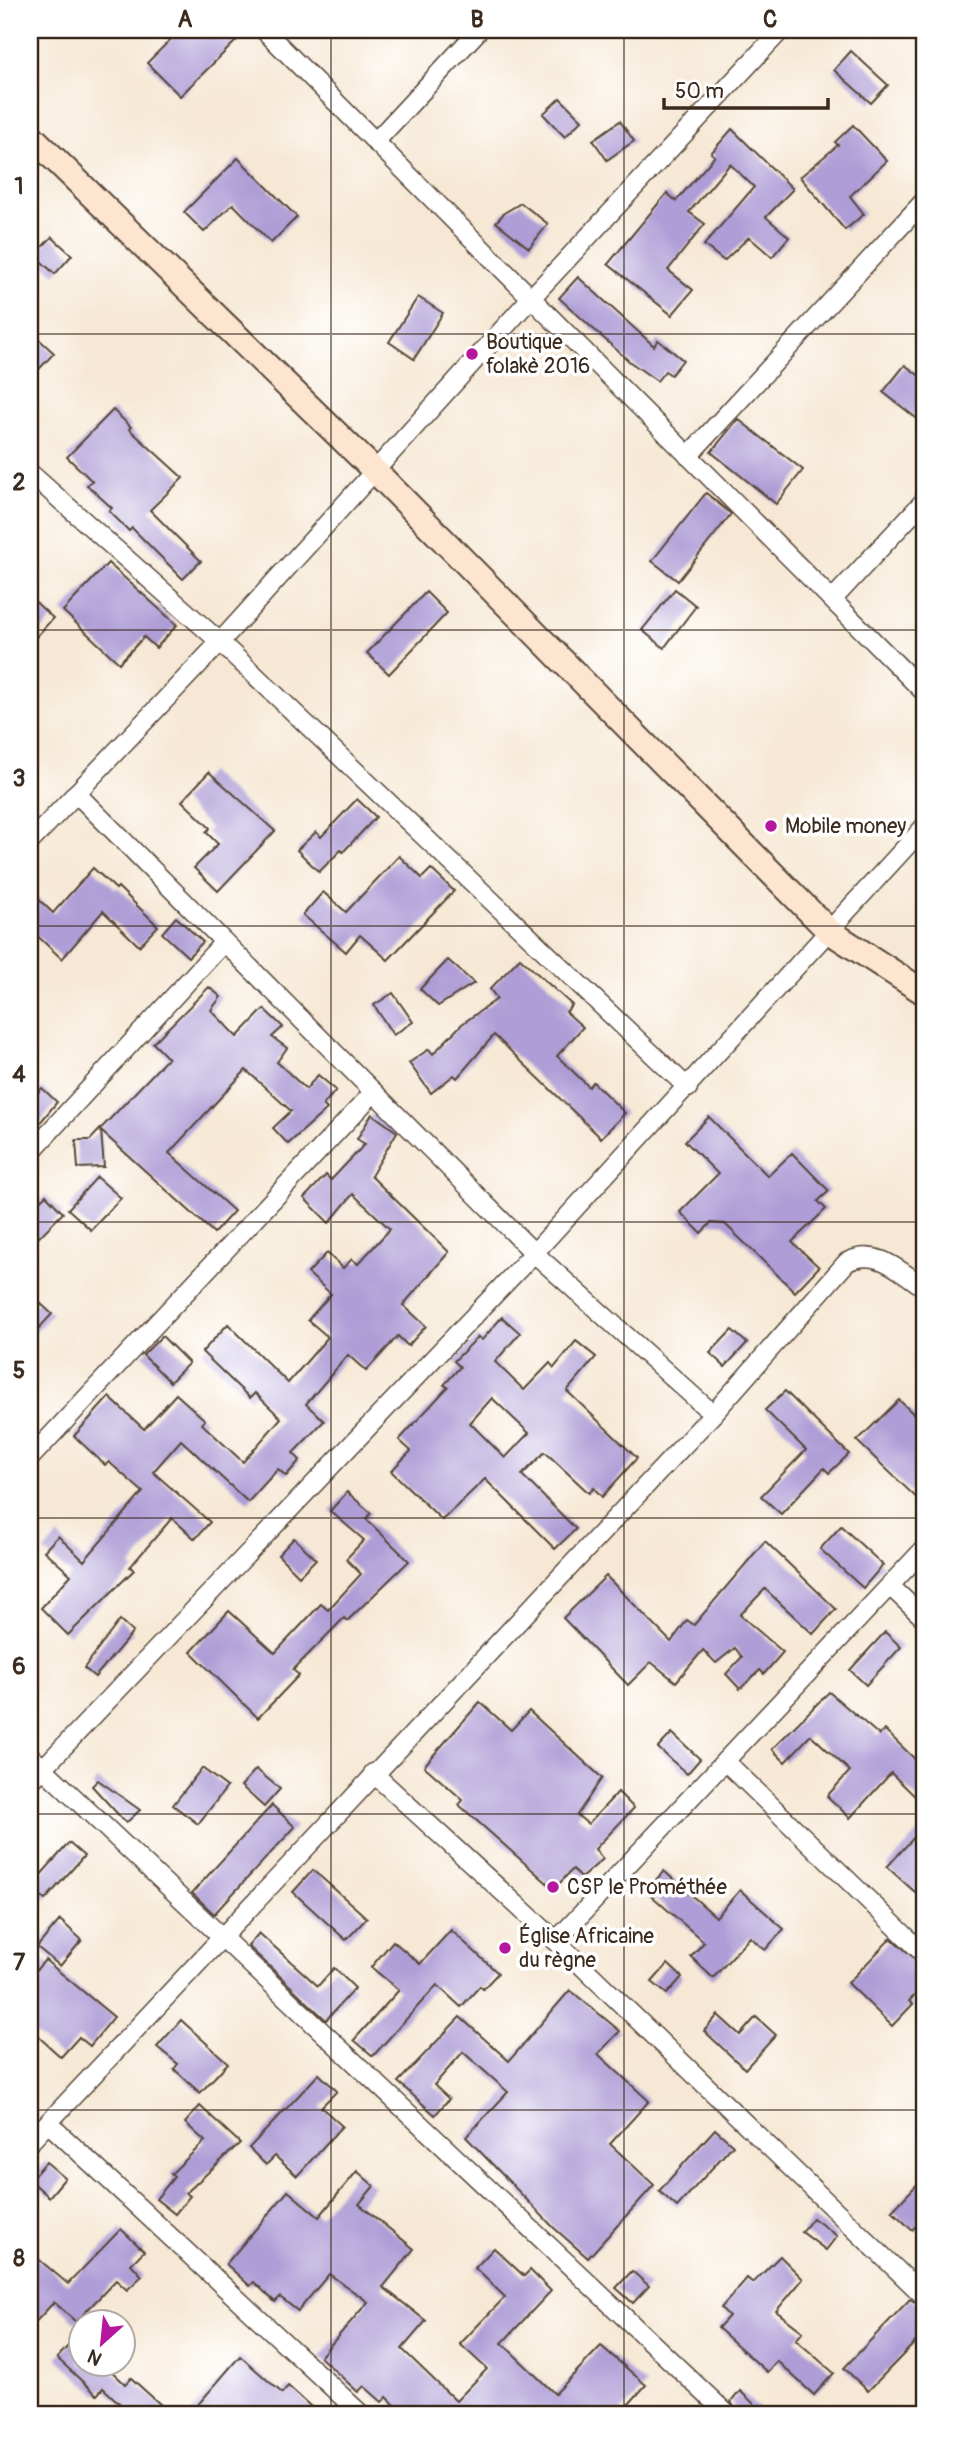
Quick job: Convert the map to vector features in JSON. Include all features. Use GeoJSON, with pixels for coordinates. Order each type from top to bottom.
{"type":"FeatureCollection","features":[{"type":"Feature","properties":{"kind":"street"},"geometry":{"type":"LineString","coordinates":[[264,30],[925,693]]}},
{"type":"Feature","properties":{"kind":"street"},"geometry":{"type":"LineString","coordinates":[[375,142],[479,30]]}},
{"type":"Feature","properties":{"kind":"street"},"geometry":{"type":"LineString","coordinates":[[30,842],[220,642],[531,298],[781,30]]}},
{"type":"Feature","properties":{"kind":"street"},"geometry":{"type":"LineString","coordinates":[[30,135],[376,472],[830,931],[925,993]]}},
{"type":"Feature","properties":{"kind":"street"},"geometry":{"type":"LineString","coordinates":[[688,456],[925,200]]}},
{"type":"Feature","properties":{"kind":"street"},"geometry":{"type":"LineString","coordinates":[[33,482],[220,642],[688,1087]]}},
{"type":"Feature","properties":{"kind":"street"},"geometry":{"type":"LineString","coordinates":[[832,600],[925,500]]}},
{"type":"Feature","properties":{"kind":"street"},"geometry":{"type":"LineString","coordinates":[[76,793],[534,1253],[713,1414]]}},
{"type":"Feature","properties":{"kind":"street"},"geometry":{"type":"LineString","coordinates":[[30,1782],[36,1762],[534,1253],[925,826]]}},
{"type":"Feature","properties":{"kind":"street"},"geometry":{"type":"LineString","coordinates":[[30,1153],[224,942]]}},
{"type":"Feature","properties":{"kind":"street"},"geometry":{"type":"LineString","coordinates":[[30,1458],[374,1091]]}},
{"type":"Feature","properties":{"kind":"street"},"geometry":{"type":"LineString","coordinates":[[30,2142],[373,1773],[713,1414],[848,1262],[861,1255],[880,1258],[925,1288]]}},
{"type":"Feature","properties":{"kind":"street"},"geometry":{"type":"LineString","coordinates":[[556,1941],[925,1548]]}},
{"type":"Feature","properties":{"kind":"street"},"geometry":{"type":"LineString","coordinates":[[890,1586],[925,1619]]}},
{"type":"Feature","properties":{"kind":"street"},"geometry":{"type":"LineString","coordinates":[[725,1761],[925,1955]]}},
{"type":"Feature","properties":{"kind":"street"},"geometry":{"type":"LineString","coordinates":[[36,1762],[728,2415]]}},
{"type":"Feature","properties":{"kind":"street"},"geometry":{"type":"LineString","coordinates":[[373,1773],[556,1941],[925,2297]]}},
{"type":"Feature","properties":{"kind":"street"},"geometry":{"type":"LineString","coordinates":[[48,2123],[362,2415]]}},
{"type":"Feature","properties":{"kind":"building"},"geometry":{"type":"Polygon","coordinates":[[[180,30],[228,30],[238,39],[180,96],[147,63],[180,30]]]}},
{"type":"Feature","properties":{"kind":"building"},"geometry":{"type":"Polygon","coordinates":[[[851,51],[888,85],[871,103],[834,70],[851,51]]]}},
{"type":"Feature","properties":{"kind":"building"},"geometry":{"type":"Polygon","coordinates":[[[560,98],[582,120],[565,137],[543,114],[560,98]]]}},
{"type":"Feature","properties":{"kind":"building"},"geometry":{"type":"Polygon","coordinates":[[[620,121],[634,141],[607,160],[593,140],[620,121]]]}},
{"type":"Feature","properties":{"kind":"building"},"geometry":{"type":"Polygon","coordinates":[[[853,125],[887,161],[850,196],[864,214],[845,230],[800,177],[838,145],[835,142],[853,125]]]}},
{"type":"Feature","properties":{"kind":"building"},"geometry":{"type":"Polygon","coordinates":[[[732,129],[793,189],[766,217],[789,237],[772,257],[749,237],[724,261],[704,245],[754,187],[730,164],[689,212],[705,224],[668,270],[693,290],[672,315],[608,264],[667,193],[676,201],[715,156],[711,153],[732,129]]]}},
{"type":"Feature","properties":{"kind":"building"},"geometry":{"type":"Polygon","coordinates":[[[238,158],[297,217],[271,243],[233,204],[204,232],[184,212],[238,158]]]}},
{"type":"Feature","properties":{"kind":"building"},"geometry":{"type":"Polygon","coordinates":[[[521,203],[548,224],[529,248],[496,222],[504,213],[521,203]]]}},
{"type":"Feature","properties":{"kind":"building"},"geometry":{"type":"Polygon","coordinates":[[[52,237],[72,255],[55,274],[34,255],[52,237]]]}},
{"type":"Feature","properties":{"kind":"building"},"geometry":{"type":"Polygon","coordinates":[[[578,277],[654,346],[658,340],[683,360],[671,375],[665,371],[657,381],[630,362],[559,298],[578,277]]]}},
{"type":"Feature","properties":{"kind":"building"},"geometry":{"type":"Polygon","coordinates":[[[418,297],[443,313],[414,359],[389,342],[418,297]]]}},
{"type":"Feature","properties":{"kind":"building"},"geometry":{"type":"Polygon","coordinates":[[[30,331],[54,353],[30,379],[30,331]]]}},
{"type":"Feature","properties":{"kind":"building"},"geometry":{"type":"Polygon","coordinates":[[[905,365],[925,380],[925,425],[883,392],[905,365]]]}},
{"type":"Feature","properties":{"kind":"building"},"geometry":{"type":"Polygon","coordinates":[[[113,410],[131,427],[129,429],[183,478],[150,510],[201,561],[183,579],[132,528],[129,531],[109,511],[112,508],[87,485],[92,481],[67,457],[113,410]]]}},
{"type":"Feature","properties":{"kind":"building"},"geometry":{"type":"Polygon","coordinates":[[[738,419],[803,470],[776,504],[711,452],[738,419]]]}},
{"type":"Feature","properties":{"kind":"building"},"geometry":{"type":"Polygon","coordinates":[[[706,493],[731,514],[678,581],[652,561],[706,493]]]}},
{"type":"Feature","properties":{"kind":"building"},"geometry":{"type":"Polygon","coordinates":[[[108,563],[177,625],[156,648],[144,637],[119,663],[63,611],[108,563]]]}},
{"type":"Feature","properties":{"kind":"building"},"geometry":{"type":"Polygon","coordinates":[[[675,589],[696,606],[664,648],[642,630],[675,589]]]}},
{"type":"Feature","properties":{"kind":"building"},"geometry":{"type":"Polygon","coordinates":[[[426,592],[447,613],[389,674],[367,653],[426,592]]]}},
{"type":"Feature","properties":{"kind":"building"},"geometry":{"type":"Polygon","coordinates":[[[30,597],[53,618],[30,644],[30,597]]]}},
{"type":"Feature","properties":{"kind":"building"},"geometry":{"type":"Polygon","coordinates":[[[209,772],[275,831],[218,891],[194,868],[218,844],[206,832],[210,828],[182,801],[209,772]]]}},
{"type":"Feature","properties":{"kind":"building"},"geometry":{"type":"Polygon","coordinates":[[[357,799],[376,817],[343,852],[341,850],[319,872],[297,850],[316,832],[321,837],[357,799]]]}},
{"type":"Feature","properties":{"kind":"building"},"geometry":{"type":"Polygon","coordinates":[[[399,856],[422,878],[431,869],[454,891],[388,960],[360,935],[346,952],[303,915],[323,892],[346,912],[399,856]]]}},
{"type":"Feature","properties":{"kind":"building"},"geometry":{"type":"Polygon","coordinates":[[[93,868],[116,889],[118,887],[158,926],[139,946],[103,911],[62,959],[30,929],[30,891],[53,913],[93,868]]]}},
{"type":"Feature","properties":{"kind":"building"},"geometry":{"type":"Polygon","coordinates":[[[176,917],[203,942],[188,957],[162,933],[176,917]]]}},
{"type":"Feature","properties":{"kind":"building"},"geometry":{"type":"Polygon","coordinates":[[[520,958],[572,1005],[566,1012],[583,1027],[557,1056],[589,1087],[593,1082],[625,1113],[601,1138],[494,1035],[457,1078],[454,1075],[431,1093],[409,1063],[429,1049],[433,1054],[462,1024],[497,999],[490,989],[520,958]]]}},
{"type":"Feature","properties":{"kind":"building"},"geometry":{"type":"Polygon","coordinates":[[[448,960],[474,983],[438,1006],[420,989],[448,960]]]}},
{"type":"Feature","properties":{"kind":"building"},"geometry":{"type":"Polygon","coordinates":[[[209,987],[221,997],[211,1010],[237,1037],[264,1009],[283,1027],[272,1037],[287,1048],[277,1062],[306,1089],[318,1075],[336,1090],[323,1105],[327,1109],[288,1144],[273,1128],[291,1111],[246,1070],[169,1153],[234,1211],[214,1233],[101,1131],[104,1167],[78,1168],[76,1140],[90,1140],[168,1058],[153,1043],[209,987]]]}},
{"type":"Feature","properties":{"kind":"building"},"geometry":{"type":"Polygon","coordinates":[[[393,993],[413,1022],[393,1035],[374,1005],[393,993]]]}},
{"type":"Feature","properties":{"kind":"building"},"geometry":{"type":"Polygon","coordinates":[[[42,1088],[57,1102],[30,1135],[30,1103],[42,1088]]]}},
{"type":"Feature","properties":{"kind":"building"},"geometry":{"type":"Polygon","coordinates":[[[372,1114],[397,1132],[371,1176],[449,1252],[403,1305],[426,1326],[408,1346],[398,1336],[366,1371],[348,1355],[306,1404],[324,1421],[293,1453],[300,1460],[286,1476],[278,1469],[248,1502],[181,1440],[153,1472],[210,1522],[195,1539],[172,1518],[130,1567],[134,1570],[68,1635],[41,1608],[71,1575],[44,1551],[58,1536],[84,1561],[143,1492],[109,1462],[105,1465],[74,1436],[109,1397],[144,1429],[176,1394],[205,1420],[202,1424],[243,1462],[281,1418],[255,1393],[250,1398],[202,1352],[228,1324],[288,1383],[328,1337],[308,1320],[331,1294],[308,1273],[327,1253],[343,1268],[352,1259],[358,1264],[390,1229],[353,1194],[329,1223],[304,1198],[326,1175],[331,1180],[365,1144],[357,1139],[372,1114]]]}},
{"type":"Feature","properties":{"kind":"building"},"geometry":{"type":"Polygon","coordinates":[[[709,1117],[768,1176],[792,1153],[829,1191],[818,1201],[826,1209],[792,1242],[819,1267],[795,1292],[725,1224],[711,1223],[701,1233],[680,1212],[718,1174],[685,1141],[709,1117]]]}},
{"type":"Feature","properties":{"kind":"building"},"geometry":{"type":"Polygon","coordinates":[[[97,1177],[121,1198],[91,1230],[68,1209],[97,1177]]]}},
{"type":"Feature","properties":{"kind":"building"},"geometry":{"type":"Polygon","coordinates":[[[46,1195],[63,1213],[30,1246],[30,1210],[46,1195]]]}},
{"type":"Feature","properties":{"kind":"building"},"geometry":{"type":"Polygon","coordinates":[[[38,1301],[52,1314],[30,1338],[30,1310],[38,1301]]]}},
{"type":"Feature","properties":{"kind":"building"},"geometry":{"type":"Polygon","coordinates":[[[502,1317],[520,1333],[495,1362],[524,1390],[550,1363],[554,1368],[576,1341],[596,1357],[567,1391],[637,1458],[602,1497],[594,1488],[589,1493],[545,1452],[522,1475],[576,1529],[555,1549],[485,1479],[442,1520],[391,1471],[411,1451],[399,1440],[448,1387],[444,1385],[460,1367],[454,1361],[478,1337],[482,1340],[502,1317]],[[492,1398],[470,1423],[505,1458],[529,1433],[492,1398]]]}},
{"type":"Feature","properties":{"kind":"building"},"geometry":{"type":"Polygon","coordinates":[[[732,1330],[747,1343],[725,1367],[710,1353],[732,1330]]]}},
{"type":"Feature","properties":{"kind":"building"},"geometry":{"type":"Polygon","coordinates":[[[162,1336],[189,1363],[170,1382],[143,1355],[162,1336]]]}},
{"type":"Feature","properties":{"kind":"building"},"geometry":{"type":"Polygon","coordinates":[[[785,1391],[849,1454],[829,1473],[824,1468],[781,1514],[761,1496],[806,1450],[765,1410],[785,1391]]]}},
{"type":"Feature","properties":{"kind":"building"},"geometry":{"type":"Polygon","coordinates":[[[899,1400],[925,1425],[925,1506],[857,1441],[899,1400]]]}},
{"type":"Feature","properties":{"kind":"building"},"geometry":{"type":"Polygon","coordinates":[[[347,1492],[371,1513],[366,1519],[409,1561],[347,1621],[344,1618],[293,1670],[299,1675],[258,1718],[191,1652],[229,1611],[275,1653],[321,1604],[328,1610],[361,1574],[346,1559],[364,1540],[330,1511],[347,1492]]]}},
{"type":"Feature","properties":{"kind":"building"},"geometry":{"type":"Polygon","coordinates":[[[841,1526],[883,1565],[863,1588],[820,1549],[841,1526]]]}},
{"type":"Feature","properties":{"kind":"building"},"geometry":{"type":"Polygon","coordinates":[[[294,1538],[316,1559],[299,1576],[278,1555],[294,1538]]]}},
{"type":"Feature","properties":{"kind":"building"},"geometry":{"type":"Polygon","coordinates":[[[765,1541],[836,1609],[813,1634],[765,1589],[740,1615],[783,1652],[764,1674],[760,1670],[740,1689],[726,1674],[742,1657],[735,1648],[716,1663],[703,1650],[676,1682],[651,1662],[628,1685],[563,1618],[606,1576],[671,1642],[687,1620],[694,1625],[765,1541]]]}},
{"type":"Feature","properties":{"kind":"building"},"geometry":{"type":"Polygon","coordinates":[[[120,1620],[133,1632],[95,1677],[84,1668],[120,1620]]]}},
{"type":"Feature","properties":{"kind":"building"},"geometry":{"type":"Polygon","coordinates":[[[885,1632],[901,1647],[866,1685],[850,1670],[885,1632]]]}},
{"type":"Feature","properties":{"kind":"building"},"geometry":{"type":"Polygon","coordinates":[[[829,1692],[879,1735],[885,1730],[925,1769],[925,1806],[891,1773],[850,1818],[827,1796],[850,1771],[811,1735],[785,1762],[772,1749],[829,1692]]]}},
{"type":"Feature","properties":{"kind":"building"},"geometry":{"type":"Polygon","coordinates":[[[480,1702],[511,1730],[529,1711],[602,1778],[577,1815],[588,1824],[618,1792],[634,1808],[595,1849],[603,1859],[581,1878],[573,1869],[554,1889],[459,1805],[463,1800],[424,1766],[480,1702]]]}},
{"type":"Feature","properties":{"kind":"building"},"geometry":{"type":"Polygon","coordinates":[[[672,1733],[700,1759],[687,1774],[658,1748],[672,1733]]]}},
{"type":"Feature","properties":{"kind":"building"},"geometry":{"type":"Polygon","coordinates":[[[202,1768],[227,1787],[198,1824],[173,1805],[202,1768]]]}},
{"type":"Feature","properties":{"kind":"building"},"geometry":{"type":"Polygon","coordinates":[[[256,1769],[280,1789],[264,1807],[241,1786],[256,1769]]]}},
{"type":"Feature","properties":{"kind":"building"},"geometry":{"type":"Polygon","coordinates":[[[98,1780],[140,1810],[126,1823],[92,1786],[98,1780]]]}},
{"type":"Feature","properties":{"kind":"building"},"geometry":{"type":"Polygon","coordinates":[[[272,1805],[295,1827],[214,1914],[192,1893],[272,1805]]]}},
{"type":"Feature","properties":{"kind":"building"},"geometry":{"type":"Polygon","coordinates":[[[925,1825],[925,1881],[915,1892],[887,1867],[925,1825]]]}},
{"type":"Feature","properties":{"kind":"building"},"geometry":{"type":"Polygon","coordinates":[[[69,1843],[84,1856],[45,1900],[30,1887],[69,1843]]]}},
{"type":"Feature","properties":{"kind":"building"},"geometry":{"type":"Polygon","coordinates":[[[313,1870],[367,1918],[346,1940],[293,1892],[313,1870]]]}},
{"type":"Feature","properties":{"kind":"building"},"geometry":{"type":"Polygon","coordinates":[[[664,1871],[716,1917],[740,1890],[784,1929],[765,1950],[750,1937],[713,1978],[691,1957],[704,1942],[646,1891],[664,1871]]]}},
{"type":"Feature","properties":{"kind":"building"},"geometry":{"type":"Polygon","coordinates":[[[60,1920],[82,1940],[60,1966],[37,1947],[60,1920]]]}},
{"type":"Feature","properties":{"kind":"building"},"geometry":{"type":"Polygon","coordinates":[[[451,1930],[498,1973],[483,1989],[480,1986],[461,2007],[437,1985],[373,2056],[354,2040],[399,1990],[371,1967],[393,1941],[420,1964],[451,1930]]]}},
{"type":"Feature","properties":{"kind":"building"},"geometry":{"type":"Polygon","coordinates":[[[259,1933],[318,1986],[334,1968],[355,1988],[326,2020],[248,1946],[259,1933]]]}},
{"type":"Feature","properties":{"kind":"building"},"geometry":{"type":"Polygon","coordinates":[[[891,1938],[925,1967],[925,1984],[909,2001],[913,2004],[892,2026],[848,1983],[891,1938]]]}},
{"type":"Feature","properties":{"kind":"building"},"geometry":{"type":"Polygon","coordinates":[[[45,1960],[114,2017],[90,2046],[79,2037],[61,2057],[30,2029],[30,1977],[45,1960]]]}},
{"type":"Feature","properties":{"kind":"building"},"geometry":{"type":"Polygon","coordinates":[[[668,1964],[682,1977],[667,1994],[652,1982],[668,1964]]]}},
{"type":"Feature","properties":{"kind":"building"},"geometry":{"type":"Polygon","coordinates":[[[570,1990],[620,2031],[598,2054],[649,2101],[610,2144],[654,2185],[588,2258],[553,2227],[466,2137],[508,2092],[463,2052],[434,2085],[449,2099],[435,2115],[398,2082],[460,2017],[509,2061],[570,1990]]]}},
{"type":"Feature","properties":{"kind":"building"},"geometry":{"type":"Polygon","coordinates":[[[718,2015],[740,2035],[756,2017],[776,2035],[745,2069],[704,2031],[718,2015]]]}},
{"type":"Feature","properties":{"kind":"building"},"geometry":{"type":"Polygon","coordinates":[[[181,2020],[228,2063],[200,2093],[174,2069],[178,2064],[157,2047],[181,2020]]]}},
{"type":"Feature","properties":{"kind":"building"},"geometry":{"type":"Polygon","coordinates":[[[319,2074],[337,2091],[321,2107],[342,2126],[297,2176],[275,2156],[266,2165],[249,2148],[319,2074]]]}},
{"type":"Feature","properties":{"kind":"building"},"geometry":{"type":"Polygon","coordinates":[[[200,2106],[240,2143],[186,2193],[190,2196],[175,2214],[156,2199],[174,2177],[171,2174],[205,2141],[185,2123],[200,2106]]]}},
{"type":"Feature","properties":{"kind":"building"},"geometry":{"type":"Polygon","coordinates":[[[715,2129],[733,2145],[677,2207],[659,2191],[715,2129]]]}},
{"type":"Feature","properties":{"kind":"building"},"geometry":{"type":"Polygon","coordinates":[[[46,2162],[65,2178],[49,2197],[30,2180],[46,2162]]]}},
{"type":"Feature","properties":{"kind":"building"},"geometry":{"type":"Polygon","coordinates":[[[357,2171],[374,2186],[359,2204],[414,2249],[383,2287],[426,2321],[402,2349],[456,2401],[487,2369],[460,2344],[505,2297],[475,2268],[494,2248],[524,2276],[530,2270],[551,2291],[502,2343],[555,2394],[601,2346],[646,2385],[619,2415],[405,2415],[387,2397],[382,2402],[364,2386],[358,2392],[320,2357],[368,2302],[329,2274],[298,2311],[280,2297],[275,2302],[254,2282],[250,2286],[226,2264],[288,2191],[319,2217],[357,2171]]]}},
{"type":"Feature","properties":{"kind":"building"},"geometry":{"type":"Polygon","coordinates":[[[925,2176],[925,2236],[915,2227],[912,2230],[892,2211],[925,2176]]]}},
{"type":"Feature","properties":{"kind":"building"},"geometry":{"type":"Polygon","coordinates":[[[813,2218],[837,2236],[826,2250],[802,2232],[813,2218]]]}},
{"type":"Feature","properties":{"kind":"building"},"geometry":{"type":"Polygon","coordinates":[[[121,2229],[144,2251],[131,2264],[142,2276],[127,2290],[116,2280],[89,2308],[66,2308],[66,2313],[54,2302],[30,2328],[30,2252],[68,2284],[121,2229]]]}},
{"type":"Feature","properties":{"kind":"building"},"geometry":{"type":"Polygon","coordinates":[[[780,2256],[803,2279],[776,2311],[803,2332],[796,2340],[834,2373],[814,2395],[777,2361],[767,2372],[718,2328],[729,2316],[721,2308],[747,2278],[753,2283],[780,2256]]]}},
{"type":"Feature","properties":{"kind":"building"},"geometry":{"type":"Polygon","coordinates":[[[632,2271],[649,2286],[633,2303],[616,2288],[632,2271]]]}},
{"type":"Feature","properties":{"kind":"building"},"geometry":{"type":"Polygon","coordinates":[[[910,2299],[925,2309],[925,2332],[868,2391],[844,2368],[910,2299]]]}},
{"type":"Feature","properties":{"kind":"building"},"geometry":{"type":"Polygon","coordinates":[[[66,2348],[66,2366],[57,2358],[66,2348]]]}},
{"type":"Feature","properties":{"kind":"building"},"geometry":{"type":"Polygon","coordinates":[[[240,2356],[282,2393],[288,2386],[320,2415],[189,2415],[240,2356]]]}},
{"type":"Feature","properties":{"kind":"building"},"geometry":{"type":"Polygon","coordinates":[[[79,2378],[119,2378],[125,2384],[131,2378],[172,2415],[132,2415],[103,2388],[97,2395],[79,2378]]]}},
{"type":"Feature","properties":{"kind":"building"},"geometry":{"type":"Polygon","coordinates":[[[740,2391],[766,2415],[739,2415],[731,2402],[740,2391]]]}},
{"type":"Feature","properties":{"kind":"place","name":"Boutique folakè 2016"},"geometry":{"type":"Point","coordinates":[472,354]}},
{"type":"Feature","properties":{"kind":"place","name":"Mobile money"},"geometry":{"type":"Point","coordinates":[771,826]}},
{"type":"Feature","properties":{"kind":"place","name":"CSP le Prométhée"},"geometry":{"type":"Point","coordinates":[553,1887]}},
{"type":"Feature","properties":{"kind":"place","name":"Église Africaine du règne"},"geometry":{"type":"Point","coordinates":[505,1948]}}]}
